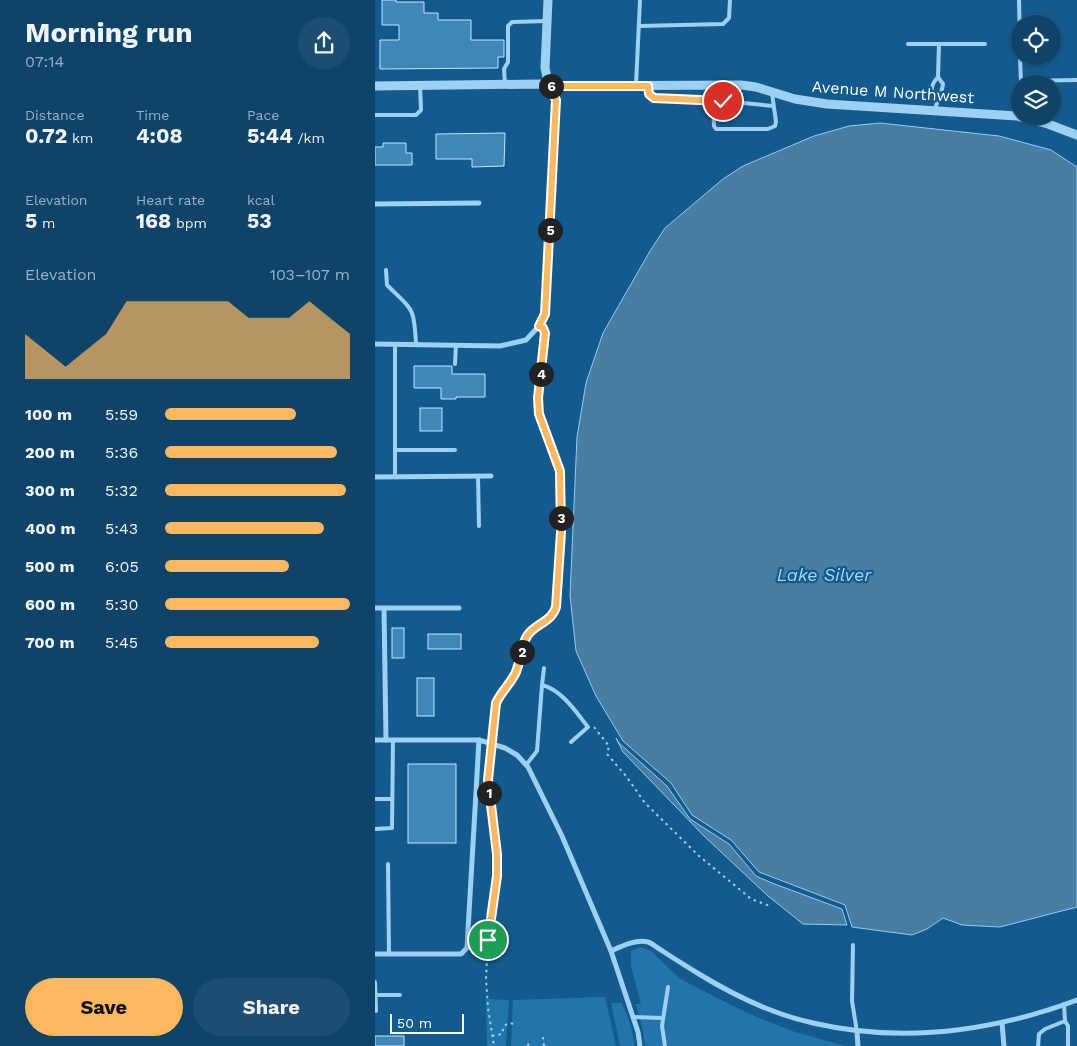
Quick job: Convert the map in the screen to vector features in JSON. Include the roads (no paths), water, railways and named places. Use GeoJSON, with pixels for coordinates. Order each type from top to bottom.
{"type":"FeatureCollection","features":[{"type":"Feature","properties":{"kind":"street"},"geometry":{"type":"LineString","coordinates":[[375,344],[500,346],[526,340],[539,326],[545,314],[556,100],[549,86],[545,68],[548,0]]}},
{"type":"Feature","properties":{"kind":"street","name":"Avenue M Northwest"},"geometry":{"type":"LineString","coordinates":[[375,86],[505,84],[539,84],[549,86],[748,86],[817,103],[1011,116]]}},
{"type":"Feature","properties":{"kind":"street","name":"Avenue M Northwest"},"geometry":{"type":"LineString","coordinates":[[1050,125],[1077,136]]}},
{"type":"Feature","properties":{"kind":"street"},"geometry":{"type":"LineString","coordinates":[[375,204],[479,203]]}},
{"type":"Feature","properties":{"kind":"street"},"geometry":{"type":"LineString","coordinates":[[375,477],[491,476]]}},
{"type":"Feature","properties":{"kind":"street"},"geometry":{"type":"LineString","coordinates":[[375,608],[459,608]]}},
{"type":"Feature","properties":{"kind":"street"},"geometry":{"type":"LineString","coordinates":[[384,608],[386,740]]}},
{"type":"Feature","properties":{"kind":"street"},"geometry":{"type":"LineString","coordinates":[[375,740],[479,740],[491,742],[517,755],[526,765],[562,836],[611,951],[633,1017],[640,1046]]}},
{"type":"Feature","properties":{"kind":"street"},"geometry":{"type":"LineString","coordinates":[[375,954],[461,954],[467,948],[479,740]]}},
{"type":"Feature","properties":{"kind":"street"},"geometry":{"type":"LineString","coordinates":[[611,951],[629,943],[648,942],[707,979],[754,1004],[800,1020],[857,1032],[899,1034],[969,1030],[1042,1013],[1077,1000]]}},
{"type":"Feature","properties":{"kind":"street"},"geometry":{"type":"LineString","coordinates":[[1002,1023],[1004,1046]]}},
{"type":"Feature","properties":{"kind":"street"},"geometry":{"type":"LineString","coordinates":[[857,1032],[857,1046]]}},
{"type":"Feature","properties":{"kind":"lane"},"geometry":{"type":"LineString","coordinates":[[636,85],[640,0]]}},
{"type":"Feature","properties":{"kind":"lane"},"geometry":{"type":"LineString","coordinates":[[639,26],[723,24],[729,18],[730,0]]}},
{"type":"Feature","properties":{"kind":"lane"},"geometry":{"type":"LineString","coordinates":[[1019,0],[1019,15]]}},
{"type":"Feature","properties":{"kind":"lane"},"geometry":{"type":"LineString","coordinates":[[505,84],[504,69],[508,62],[508,26],[512,22],[547,21]]}},
{"type":"Feature","properties":{"kind":"lane"},"geometry":{"type":"LineString","coordinates":[[908,44],[985,44]]}},
{"type":"Feature","properties":{"kind":"lane"},"geometry":{"type":"LineString","coordinates":[[935,111],[936,100],[942,92],[943,84],[938,77],[939,44]]}},
{"type":"Feature","properties":{"kind":"lane"},"geometry":{"type":"LineString","coordinates":[[936,100],[931,92],[932,83],[938,77]]}},
{"type":"Feature","properties":{"kind":"lane"},"geometry":{"type":"LineString","coordinates":[[1061,81],[1077,80]]}},
{"type":"Feature","properties":{"kind":"lane"},"geometry":{"type":"LineString","coordinates":[[375,115],[416,114],[421,110],[420,85]]}},
{"type":"Feature","properties":{"kind":"lane"},"geometry":{"type":"LineString","coordinates":[[723,85],[723,101]]}},
{"type":"Feature","properties":{"kind":"lane"},"geometry":{"type":"LineString","coordinates":[[648,86],[649,94],[654,98],[723,101],[773,106]]}},
{"type":"Feature","properties":{"kind":"lane"},"geometry":{"type":"LineString","coordinates":[[713,101],[714,126],[716,128],[721,130],[771,128],[776,122],[771,91]]}},
{"type":"Feature","properties":{"kind":"lane"},"geometry":{"type":"LineString","coordinates":[[386,270],[387,285],[410,306],[415,319],[416,344]]}},
{"type":"Feature","properties":{"kind":"lane"},"geometry":{"type":"LineString","coordinates":[[395,344],[395,477]]}},
{"type":"Feature","properties":{"kind":"lane"},"geometry":{"type":"LineString","coordinates":[[455,364],[456,345]]}},
{"type":"Feature","properties":{"kind":"lane"},"geometry":{"type":"LineString","coordinates":[[395,450],[455,450]]}},
{"type":"Feature","properties":{"kind":"lane"},"geometry":{"type":"LineString","coordinates":[[478,476],[479,526]]}},
{"type":"Feature","properties":{"kind":"lane"},"geometry":{"type":"LineString","coordinates":[[526,765],[537,751],[544,668]]}},
{"type":"Feature","properties":{"kind":"lane"},"geometry":{"type":"LineString","coordinates":[[542,685],[550,687],[563,698],[588,727],[571,742]]}},
{"type":"Feature","properties":{"kind":"lane"},"geometry":{"type":"LineString","coordinates":[[375,828],[392,828],[393,740]]}},
{"type":"Feature","properties":{"kind":"lane"},"geometry":{"type":"LineString","coordinates":[[375,799],[392,799]]}},
{"type":"Feature","properties":{"kind":"lane"},"geometry":{"type":"LineString","coordinates":[[388,864],[389,954]]}},
{"type":"Feature","properties":{"kind":"lane"},"geometry":{"type":"LineString","coordinates":[[853,945],[852,1001],[857,1032]]}},
{"type":"Feature","properties":{"kind":"lane"},"geometry":{"type":"LineString","coordinates":[[375,982],[375,1011]]}},
{"type":"Feature","properties":{"kind":"lane"},"geometry":{"type":"LineString","coordinates":[[665,1046],[662,1026],[668,987]]}},
{"type":"Feature","properties":{"kind":"lane"},"geometry":{"type":"LineString","coordinates":[[375,995],[400,995]]}},
{"type":"Feature","properties":{"kind":"lane"},"geometry":{"type":"LineString","coordinates":[[1064,1004],[1065,1021],[1069,1026],[1068,1046]]}},
{"type":"Feature","properties":{"kind":"lane"},"geometry":{"type":"LineString","coordinates":[[633,1017],[663,1018]]}},
{"type":"Feature","properties":{"kind":"lane"},"geometry":{"type":"LineString","coordinates":[[1038,1046],[1039,1034],[1045,1029],[1065,1021]]}},
{"type":"Feature","properties":{"kind":"water","name":"Lake Silver"},"geometry":{"type":"Polygon","coordinates":[[[880,123],[999,136],[1051,150],[1077,167],[1077,907],[1000,927],[962,925],[943,918],[927,929],[912,935],[852,927],[845,905],[759,872],[731,840],[692,815],[671,783],[623,741],[596,696],[576,651],[570,596],[577,437],[586,383],[603,333],[650,251],[665,228],[723,179],[743,166],[814,136],[849,126],[880,123]]]}},
{"type":"Feature","properties":{"kind":"water"},"geometry":{"type":"Polygon","coordinates":[[[616,738],[619,743],[667,786],[690,819],[729,844],[756,876],[842,909],[847,925],[803,924],[768,896],[704,836],[623,752],[616,738]]]}}]}
